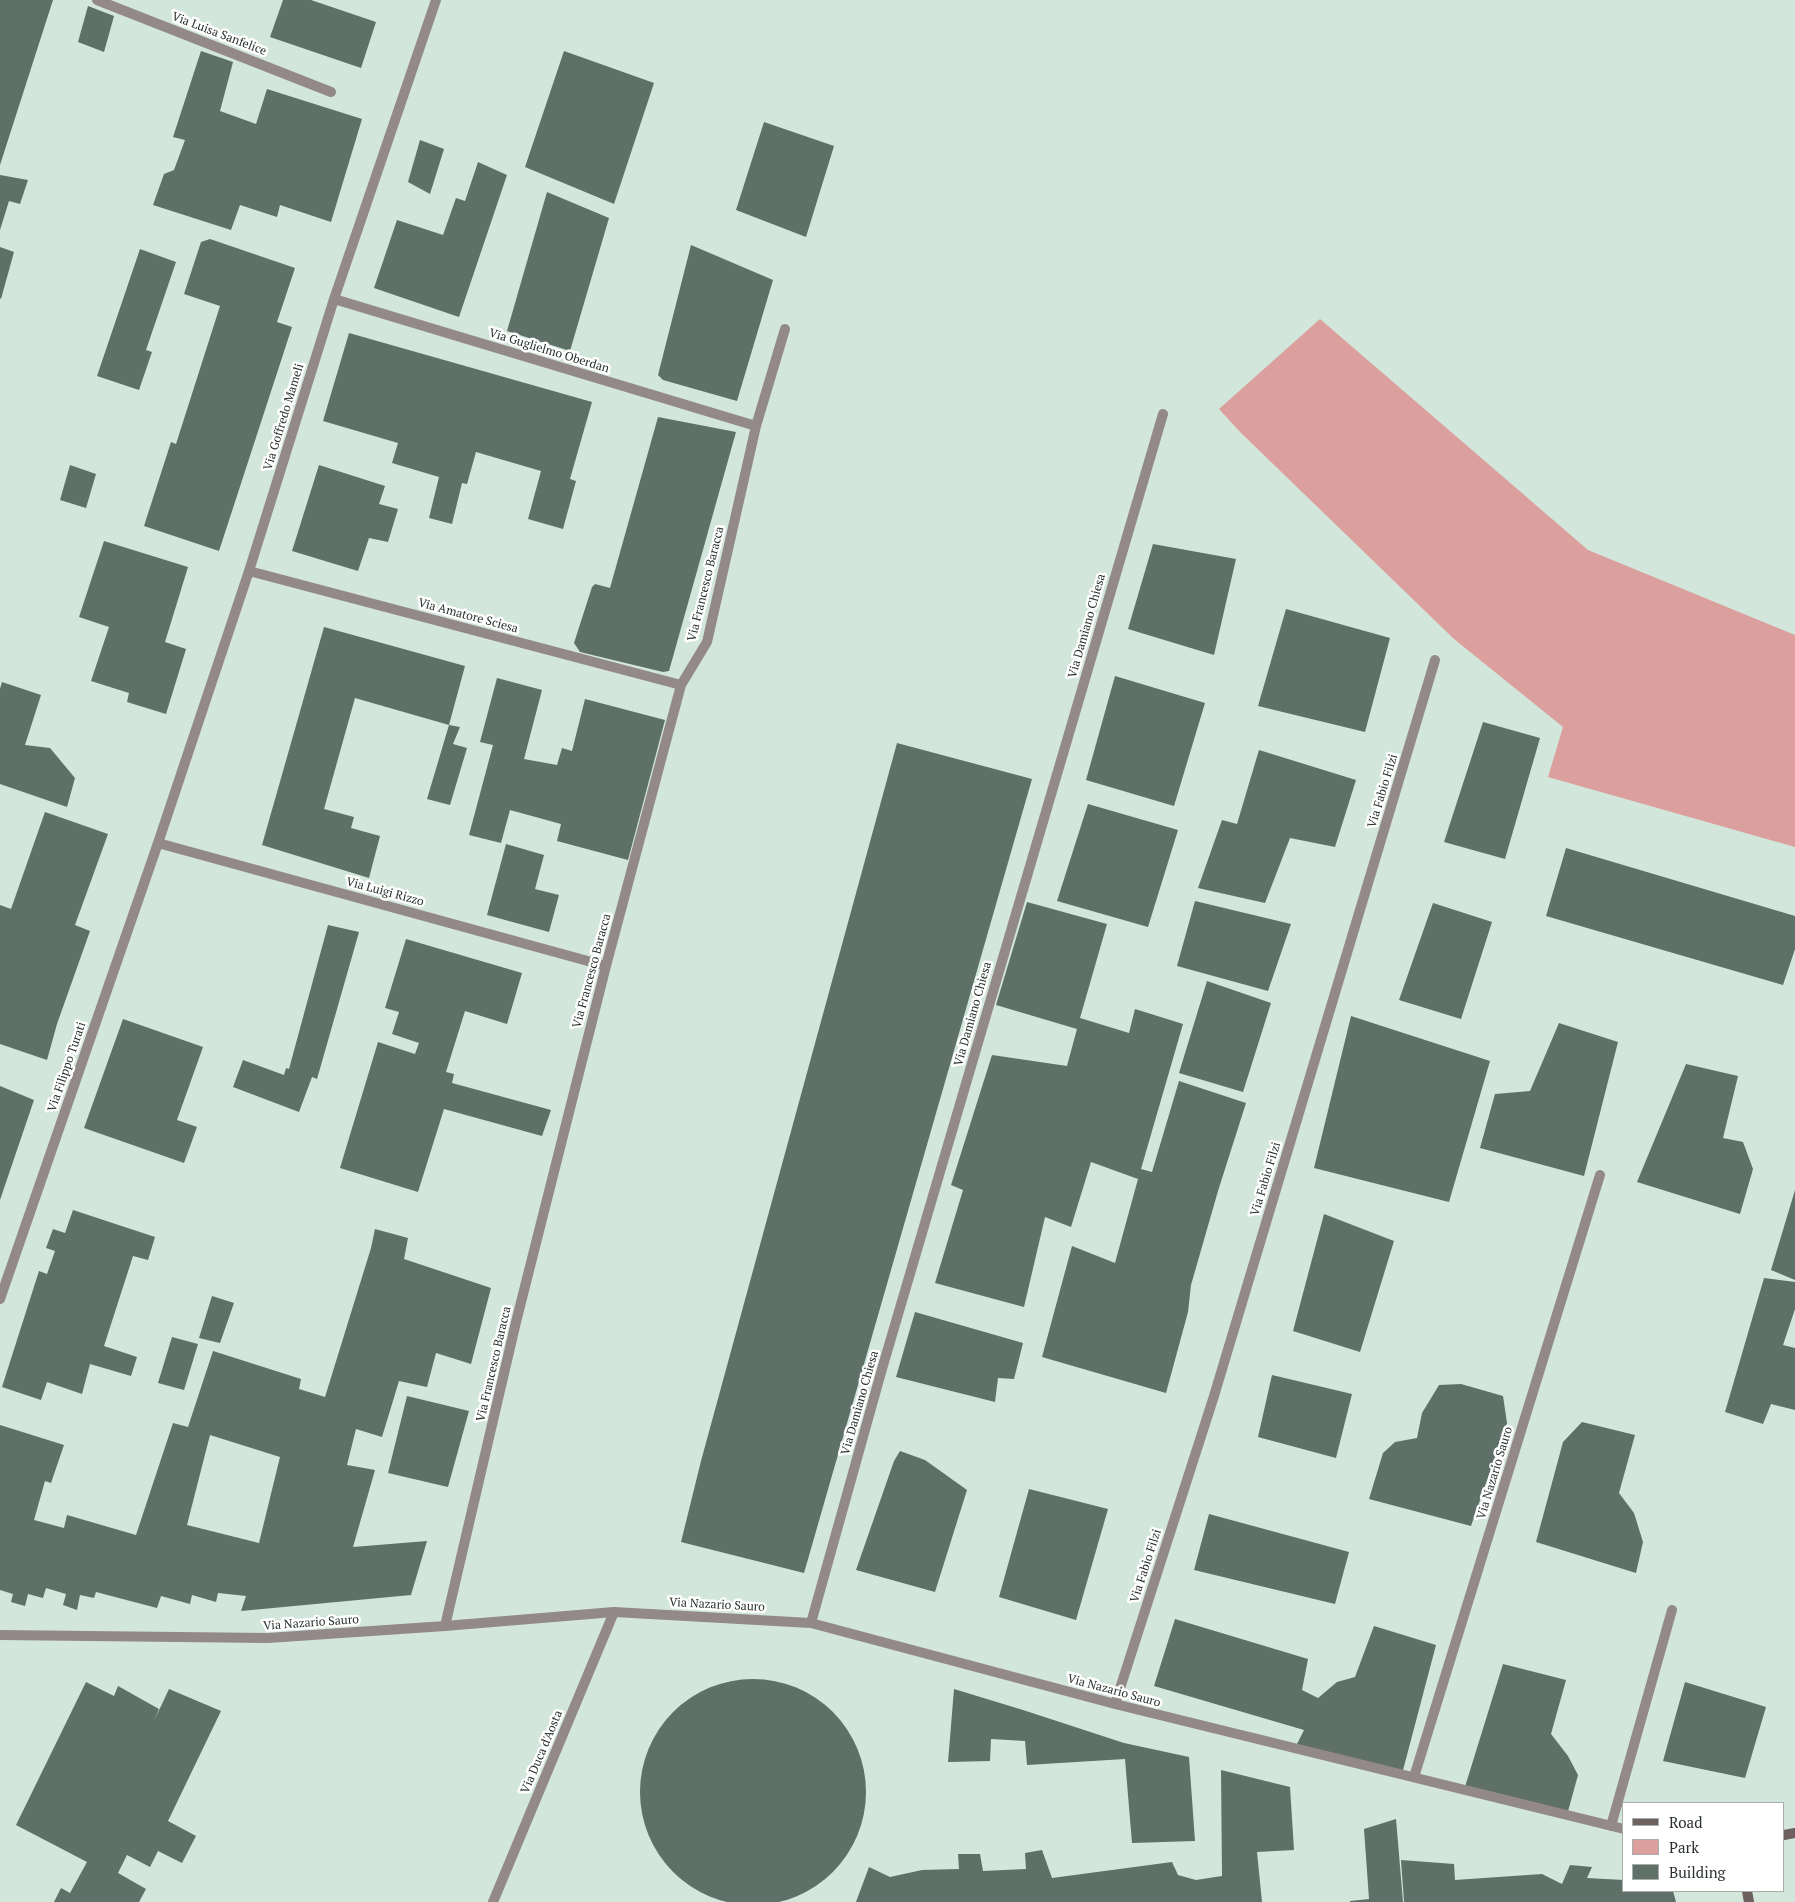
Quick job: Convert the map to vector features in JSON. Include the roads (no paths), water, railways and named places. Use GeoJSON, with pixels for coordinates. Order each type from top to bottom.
{"type":"FeatureCollection","features":[{"type":"Feature","properties":{"kind":"street","name":"Via Luisa Sanfelice"},"geometry":{"type":"LineString","coordinates":[[97,0],[332,92]]}},
{"type":"Feature","properties":{"kind":"street","name":"Via Goffredo Mameli"},"geometry":{"type":"LineString","coordinates":[[158,843],[249,571],[334,300],[436,0]]}},
{"type":"Feature","properties":{"kind":"street","name":"Via Guglielmo Oberdan"},"geometry":{"type":"LineString","coordinates":[[334,300],[756,426]]}},
{"type":"Feature","properties":{"kind":"street","name":"Via Francesco Baracca"},"geometry":{"type":"LineString","coordinates":[[445,1626],[516,1322],[606,966],[682,684],[707,642],[756,426],[785,329]]}},
{"type":"Feature","properties":{"kind":"street","name":"Via Damiano Chiesa"},"geometry":{"type":"LineString","coordinates":[[811,1623],[885,1360],[1162,414]]}},
{"type":"Feature","properties":{"kind":"street","name":"Via Amatore Sciesa"},"geometry":{"type":"LineString","coordinates":[[249,571],[682,684]]}},
{"type":"Feature","properties":{"kind":"street","name":"Via Fabio Filzi"},"geometry":{"type":"LineString","coordinates":[[1115,1704],[1214,1396],[1435,660]]}},
{"type":"Feature","properties":{"kind":"street","name":"Via Luigi Rizzo"},"geometry":{"type":"LineString","coordinates":[[158,843],[606,966]]}},
{"type":"Feature","properties":{"kind":"street","name":"Via Filippo Turati"},"geometry":{"type":"LineString","coordinates":[[0,1299],[158,843]]}},
{"type":"Feature","properties":{"kind":"street","name":"Via Nazario Sauro"},"geometry":{"type":"LineString","coordinates":[[1414,1777],[1600,1176]]}},
{"type":"Feature","properties":{"kind":"street"},"geometry":{"type":"LineString","coordinates":[[1611,1826],[1672,1610]]}},
{"type":"Feature","properties":{"kind":"street","name":"Via Nazario Sauro"},"geometry":{"type":"LineString","coordinates":[[0,1635],[268,1638],[614,1612],[811,1623],[1115,1704],[1622,1829]]}},
{"type":"Feature","properties":{"kind":"street","name":"Via Duca d'Aosta"},"geometry":{"type":"LineString","coordinates":[[493,1902],[614,1612]]}}]}
